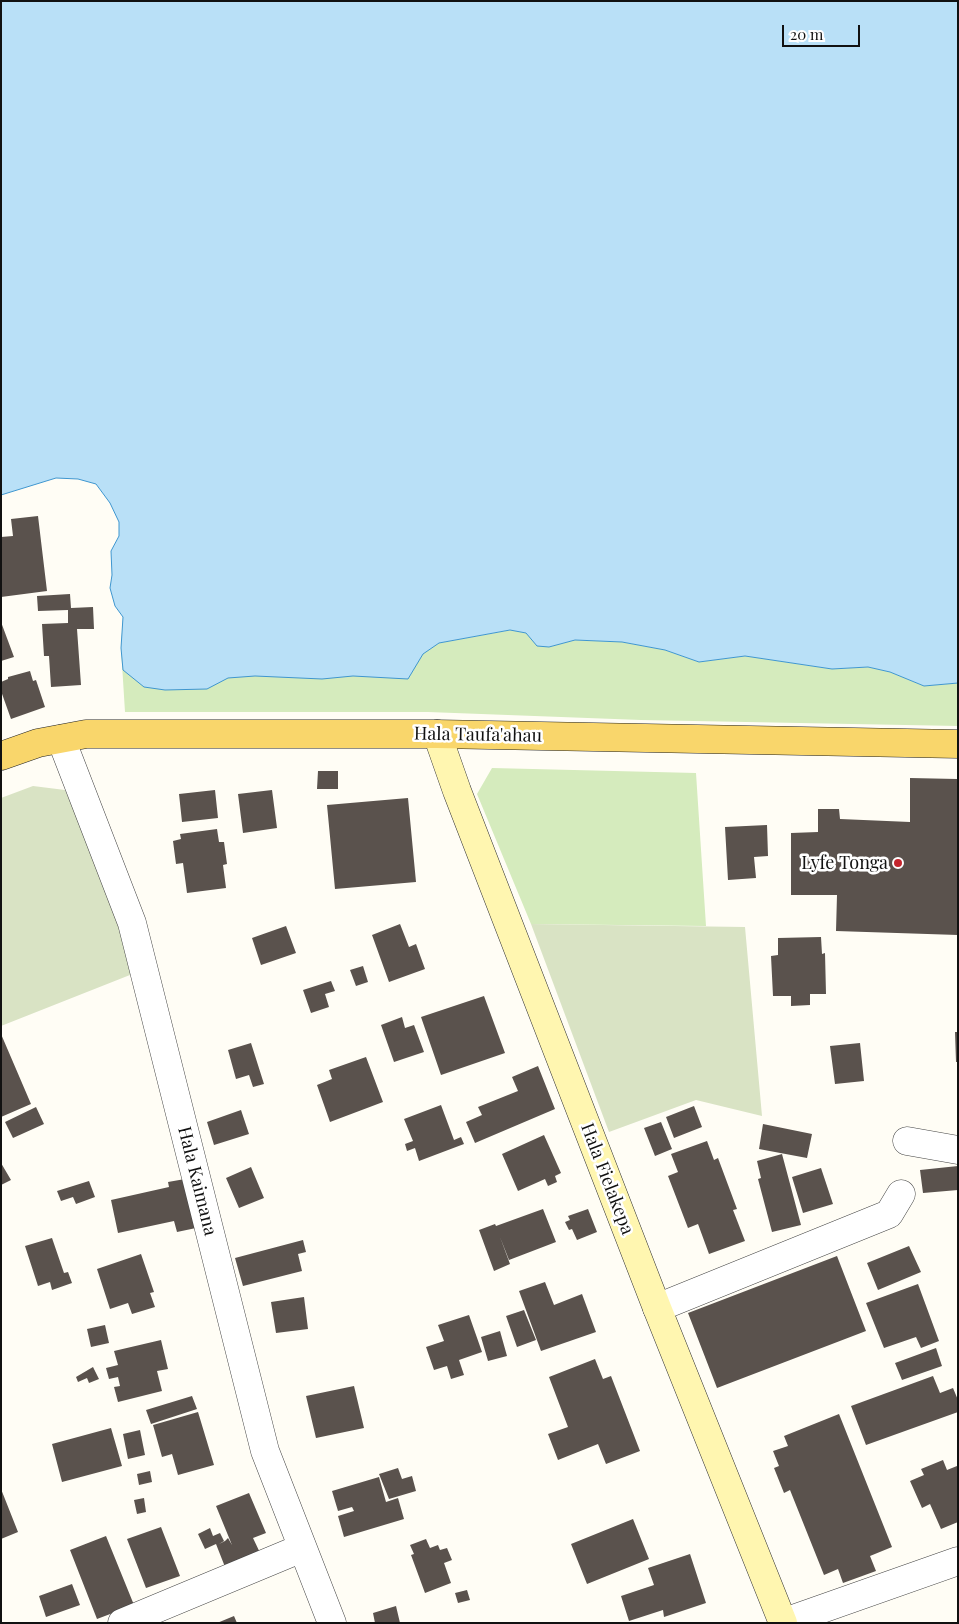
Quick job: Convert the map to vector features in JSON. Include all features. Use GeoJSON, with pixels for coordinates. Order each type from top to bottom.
{"type":"FeatureCollection","features":[{"type":"Feature","properties":{"kind":"main road","name":"Hala Taufa'ahau"},"geometry":{"type":"LineString","coordinates":[[1,756],[38,743],[86,734],[437,734],[958,744]]}},
{"type":"Feature","properties":{"kind":"street","name":"Hala Fielakepa"},"geometry":{"type":"LineString","coordinates":[[437,734],[457,791],[657,1308],[783,1623]]}},
{"type":"Feature","properties":{"kind":"street","name":"Hala Kaimana"},"geometry":{"type":"LineString","coordinates":[[61,739],[132,923],[265,1450],[332,1623]]}},
{"type":"Feature","properties":{"kind":"street"},"geometry":{"type":"LineString","coordinates":[[907,1141],[958,1150]]}},
{"type":"Feature","properties":{"kind":"street"},"geometry":{"type":"LineString","coordinates":[[657,1308],[889,1214],[901,1194]]}},
{"type":"Feature","properties":{"kind":"street"},"geometry":{"type":"LineString","coordinates":[[122,1623],[302,1548]]}},
{"type":"Feature","properties":{"kind":"street"},"geometry":{"type":"LineString","coordinates":[[783,1623],[958,1561]]}},
{"type":"Feature","properties":{"kind":"green space"},"geometry":{"type":"Polygon","coordinates":[[[123,617],[423,653],[439,643],[511,630],[526,633],[549,647],[575,640],[622,642],[665,650],[699,662],[745,656],[832,669],[868,667],[890,672],[924,686],[958,683],[958,726],[641,720],[428,712],[125,712],[121,648],[123,617]]]}},
{"type":"Feature","properties":{"kind":"green space"},"geometry":{"type":"Polygon","coordinates":[[[492,768],[696,773],[706,926],[531,924],[477,794],[492,768]]]}},
{"type":"Feature","properties":{"kind":"green space"},"geometry":{"type":"Polygon","coordinates":[[[33,786],[65,790],[122,921],[135,973],[1,1026],[1,798],[33,786]]]}},
{"type":"Feature","properties":{"kind":"green space"},"geometry":{"type":"Polygon","coordinates":[[[531,924],[745,927],[762,1116],[696,1100],[609,1132],[531,924]]]}},
{"type":"Feature","properties":{"kind":"water"},"geometry":{"type":"Polygon","coordinates":[[[1,1],[958,1],[958,683],[924,686],[890,672],[868,667],[832,669],[745,656],[699,662],[665,650],[622,642],[575,640],[549,647],[537,646],[526,633],[510,630],[439,643],[423,654],[408,679],[353,676],[322,679],[255,676],[228,678],[207,689],[165,690],[144,687],[123,670],[121,648],[123,617],[115,606],[110,588],[112,575],[111,551],[119,536],[119,522],[110,503],[96,484],[78,479],[56,478],[1,495],[1,1]]]}},
{"type":"Feature","properties":{"kind":"building"},"geometry":{"type":"Polygon","coordinates":[[[38,516],[47,591],[1,597],[1,537],[13,536],[11,519],[38,516]]]}},
{"type":"Feature","properties":{"kind":"building"},"geometry":{"type":"Polygon","coordinates":[[[70,594],[71,608],[93,607],[94,629],[77,629],[81,685],[51,687],[49,656],[44,656],[42,624],[68,623],[68,610],[38,611],[37,596],[70,594]]]}},
{"type":"Feature","properties":{"kind":"building"},"geometry":{"type":"Polygon","coordinates":[[[1,622],[14,657],[1,661],[1,622]]]}},
{"type":"Feature","properties":{"kind":"building"},"geometry":{"type":"Polygon","coordinates":[[[30,671],[33,681],[36,680],[45,707],[11,719],[1,691],[1,682],[8,679],[8,677],[30,671]]]}},
{"type":"Feature","properties":{"kind":"building"},"geometry":{"type":"Polygon","coordinates":[[[318,771],[338,771],[338,789],[317,789],[318,771]]]}},
{"type":"Feature","properties":{"kind":"building","name":"Lyfe Tonga"},"geometry":{"type":"Polygon","coordinates":[[[910,778],[957,779],[958,935],[836,931],[837,895],[791,895],[791,833],[818,832],[818,809],[839,809],[840,819],[910,822],[910,778]]]}},
{"type":"Feature","properties":{"kind":"building"},"geometry":{"type":"Polygon","coordinates":[[[215,790],[218,818],[182,822],[179,794],[215,790]]]}},
{"type":"Feature","properties":{"kind":"building"},"geometry":{"type":"Polygon","coordinates":[[[272,790],[277,828],[243,833],[238,794],[272,790]]]}},
{"type":"Feature","properties":{"kind":"building"},"geometry":{"type":"Polygon","coordinates":[[[408,798],[416,882],[335,889],[327,805],[408,798]]]}},
{"type":"Feature","properties":{"kind":"building"},"geometry":{"type":"Polygon","coordinates":[[[767,825],[768,856],[754,857],[756,878],[728,880],[725,827],[767,825]]]}},
{"type":"Feature","properties":{"kind":"building"},"geometry":{"type":"Polygon","coordinates":[[[217,829],[219,842],[224,842],[227,864],[223,865],[226,888],[187,893],[183,863],[176,864],[173,841],[181,839],[180,834],[217,829]]]}},
{"type":"Feature","properties":{"kind":"building"},"geometry":{"type":"Polygon","coordinates":[[[400,924],[409,947],[416,944],[425,969],[389,982],[372,935],[400,924]]]}},
{"type":"Feature","properties":{"kind":"building"},"geometry":{"type":"Polygon","coordinates":[[[286,926],[296,953],[261,965],[252,938],[286,926]]]}},
{"type":"Feature","properties":{"kind":"building"},"geometry":{"type":"Polygon","coordinates":[[[821,937],[822,954],[825,953],[826,994],[810,994],[810,1005],[791,1006],[791,996],[773,996],[771,956],[778,955],[778,938],[821,937]]]}},
{"type":"Feature","properties":{"kind":"building"},"geometry":{"type":"Polygon","coordinates":[[[363,966],[368,982],[356,986],[350,970],[363,966]]]}},
{"type":"Feature","properties":{"kind":"building"},"geometry":{"type":"Polygon","coordinates":[[[331,981],[335,991],[325,994],[329,1007],[311,1013],[303,990],[331,981]]]}},
{"type":"Feature","properties":{"kind":"building"},"geometry":{"type":"Polygon","coordinates":[[[484,996],[505,1053],[441,1075],[421,1017],[484,996]]]}},
{"type":"Feature","properties":{"kind":"building"},"geometry":{"type":"Polygon","coordinates":[[[402,1017],[405,1028],[414,1025],[424,1052],[394,1062],[381,1025],[402,1017]]]}},
{"type":"Feature","properties":{"kind":"building"},"geometry":{"type":"Polygon","coordinates":[[[955,1032],[958,1032],[958,1062],[956,1062],[955,1032]]]}},
{"type":"Feature","properties":{"kind":"building"},"geometry":{"type":"Polygon","coordinates":[[[1,1034],[31,1104],[1,1117],[1,1034]]]}},
{"type":"Feature","properties":{"kind":"building"},"geometry":{"type":"Polygon","coordinates":[[[251,1043],[264,1084],[253,1087],[249,1075],[236,1079],[228,1050],[251,1043]]]}},
{"type":"Feature","properties":{"kind":"building"},"geometry":{"type":"Polygon","coordinates":[[[860,1043],[864,1081],[835,1084],[830,1046],[860,1043]]]}},
{"type":"Feature","properties":{"kind":"building"},"geometry":{"type":"Polygon","coordinates":[[[366,1057],[383,1102],[330,1122],[317,1085],[332,1079],[329,1070],[366,1057]]]}},
{"type":"Feature","properties":{"kind":"building"},"geometry":{"type":"Polygon","coordinates":[[[538,1066],[555,1109],[475,1143],[466,1122],[482,1115],[478,1107],[518,1091],[512,1077],[538,1066]]]}},
{"type":"Feature","properties":{"kind":"building"},"geometry":{"type":"Polygon","coordinates":[[[441,1105],[454,1140],[461,1137],[464,1144],[419,1161],[415,1148],[407,1151],[405,1144],[413,1141],[404,1119],[441,1105]]]}},
{"type":"Feature","properties":{"kind":"building"},"geometry":{"type":"Polygon","coordinates":[[[694,1106],[702,1127],[674,1138],[666,1117],[694,1106]]]}},
{"type":"Feature","properties":{"kind":"building"},"geometry":{"type":"Polygon","coordinates":[[[36,1107],[44,1124],[13,1138],[5,1122],[36,1107]]]}},
{"type":"Feature","properties":{"kind":"building"},"geometry":{"type":"Polygon","coordinates":[[[241,1110],[249,1134],[214,1145],[207,1122],[241,1110]]]}},
{"type":"Feature","properties":{"kind":"building"},"geometry":{"type":"Polygon","coordinates":[[[661,1122],[672,1149],[655,1156],[644,1128],[661,1122]]]}},
{"type":"Feature","properties":{"kind":"building"},"geometry":{"type":"Polygon","coordinates":[[[763,1124],[812,1134],[807,1158],[759,1149],[763,1124]]]}},
{"type":"Feature","properties":{"kind":"building"},"geometry":{"type":"Polygon","coordinates":[[[544,1135],[561,1173],[555,1176],[557,1182],[548,1186],[545,1179],[518,1191],[502,1154],[544,1135]]]}},
{"type":"Feature","properties":{"kind":"building"},"geometry":{"type":"Polygon","coordinates":[[[707,1141],[714,1160],[718,1158],[737,1209],[733,1210],[745,1241],[709,1254],[698,1224],[688,1228],[668,1176],[678,1172],[671,1154],[707,1141]]]}},
{"type":"Feature","properties":{"kind":"building"},"geometry":{"type":"Polygon","coordinates":[[[782,1154],[801,1225],[772,1232],[758,1179],[761,1178],[757,1161],[782,1154]]]}},
{"type":"Feature","properties":{"kind":"building"},"geometry":{"type":"Polygon","coordinates":[[[1,1163],[11,1180],[1,1185],[1,1163]]]}},
{"type":"Feature","properties":{"kind":"building"},"geometry":{"type":"Polygon","coordinates":[[[958,1166],[958,1190],[923,1193],[920,1170],[958,1166]]]}},
{"type":"Feature","properties":{"kind":"building"},"geometry":{"type":"Polygon","coordinates":[[[251,1167],[264,1198],[239,1208],[226,1178],[251,1167]]]}},
{"type":"Feature","properties":{"kind":"building"},"geometry":{"type":"Polygon","coordinates":[[[821,1168],[833,1204],[803,1213],[792,1177],[821,1168]]]}},
{"type":"Feature","properties":{"kind":"building"},"geometry":{"type":"Polygon","coordinates":[[[185,1179],[196,1228],[177,1232],[174,1221],[118,1233],[111,1200],[169,1187],[168,1182],[185,1179]]]}},
{"type":"Feature","properties":{"kind":"building"},"geometry":{"type":"Polygon","coordinates":[[[89,1181],[95,1197],[76,1204],[73,1197],[61,1201],[57,1191],[89,1181]]]}},
{"type":"Feature","properties":{"kind":"building"},"geometry":{"type":"Polygon","coordinates":[[[543,1209],[556,1242],[509,1260],[500,1237],[510,1264],[494,1271],[479,1230],[543,1209]]]}},
{"type":"Feature","properties":{"kind":"building"},"geometry":{"type":"Polygon","coordinates":[[[588,1209],[597,1232],[577,1240],[572,1229],[569,1230],[565,1222],[570,1220],[568,1216],[588,1209]]]}},
{"type":"Feature","properties":{"kind":"building"},"geometry":{"type":"Polygon","coordinates":[[[52,1238],[64,1273],[68,1272],[72,1283],[52,1290],[50,1282],[38,1286],[25,1246],[52,1238]]]}},
{"type":"Feature","properties":{"kind":"building"},"geometry":{"type":"Polygon","coordinates":[[[303,1240],[306,1252],[298,1254],[302,1271],[243,1286],[235,1258],[303,1240]]]}},
{"type":"Feature","properties":{"kind":"building"},"geometry":{"type":"Polygon","coordinates":[[[909,1246],[921,1272],[878,1290],[867,1263],[909,1246]]]}},
{"type":"Feature","properties":{"kind":"building"},"geometry":{"type":"Polygon","coordinates":[[[141,1254],[154,1292],[150,1293],[155,1307],[132,1314],[128,1303],[110,1309],[97,1269],[141,1254]]]}},
{"type":"Feature","properties":{"kind":"building"},"geometry":{"type":"Polygon","coordinates":[[[837,1256],[866,1331],[717,1388],[688,1313],[837,1256]]]}},
{"type":"Feature","properties":{"kind":"building"},"geometry":{"type":"Polygon","coordinates":[[[545,1282],[554,1305],[582,1294],[596,1332],[541,1351],[519,1291],[545,1282]]]}},
{"type":"Feature","properties":{"kind":"building"},"geometry":{"type":"Polygon","coordinates":[[[918,1284],[939,1341],[921,1348],[916,1337],[884,1348],[866,1303],[918,1284]]]}},
{"type":"Feature","properties":{"kind":"building"},"geometry":{"type":"Polygon","coordinates":[[[304,1297],[308,1329],[276,1333],[271,1302],[304,1297]]]}},
{"type":"Feature","properties":{"kind":"building"},"geometry":{"type":"Polygon","coordinates":[[[524,1310],[536,1340],[517,1347],[506,1316],[524,1310]]]}},
{"type":"Feature","properties":{"kind":"building"},"geometry":{"type":"Polygon","coordinates":[[[469,1315],[482,1352],[459,1360],[464,1375],[451,1379],[447,1366],[434,1370],[426,1347],[444,1341],[438,1325],[469,1315]]]}},
{"type":"Feature","properties":{"kind":"building"},"geometry":{"type":"Polygon","coordinates":[[[105,1325],[109,1343],[91,1347],[87,1329],[105,1325]]]}},
{"type":"Feature","properties":{"kind":"building"},"geometry":{"type":"Polygon","coordinates":[[[500,1331],[507,1356],[488,1361],[481,1337],[500,1331]]]}},
{"type":"Feature","properties":{"kind":"building"},"geometry":{"type":"Polygon","coordinates":[[[161,1340],[168,1369],[157,1371],[162,1391],[118,1402],[114,1387],[120,1386],[118,1377],[109,1379],[106,1368],[118,1365],[114,1351],[161,1340]]]}},
{"type":"Feature","properties":{"kind":"building"},"geometry":{"type":"Polygon","coordinates":[[[936,1348],[942,1366],[902,1380],[895,1363],[936,1348]]]}},
{"type":"Feature","properties":{"kind":"building"},"geometry":{"type":"Polygon","coordinates":[[[595,1359],[603,1379],[611,1376],[640,1451],[606,1464],[598,1444],[558,1460],[548,1434],[568,1427],[549,1377],[595,1359]]]}},
{"type":"Feature","properties":{"kind":"building"},"geometry":{"type":"Polygon","coordinates":[[[93,1367],[99,1379],[89,1383],[87,1378],[78,1382],[76,1377],[93,1367]]]}},
{"type":"Feature","properties":{"kind":"building"},"geometry":{"type":"Polygon","coordinates":[[[933,1376],[940,1393],[953,1388],[958,1400],[958,1412],[866,1445],[851,1406],[933,1376]]]}},
{"type":"Feature","properties":{"kind":"building"},"geometry":{"type":"Polygon","coordinates":[[[354,1386],[364,1428],[316,1438],[306,1396],[354,1386]]]}},
{"type":"Feature","properties":{"kind":"building"},"geometry":{"type":"Polygon","coordinates":[[[192,1396],[197,1409],[151,1424],[146,1410],[192,1396]]]}},
{"type":"Feature","properties":{"kind":"building"},"geometry":{"type":"Polygon","coordinates":[[[198,1412],[214,1465],[178,1475],[172,1454],[162,1457],[153,1425],[198,1412]]]}},
{"type":"Feature","properties":{"kind":"building"},"geometry":{"type":"Polygon","coordinates":[[[839,1414],[892,1547],[870,1556],[876,1571],[843,1583],[838,1569],[824,1575],[790,1490],[784,1493],[774,1468],[779,1466],[773,1451],[788,1446],[784,1436],[839,1414]]]}},
{"type":"Feature","properties":{"kind":"building"},"geometry":{"type":"Polygon","coordinates":[[[111,1428],[122,1466],[62,1482],[52,1444],[111,1428]]]}},
{"type":"Feature","properties":{"kind":"building"},"geometry":{"type":"Polygon","coordinates":[[[140,1430],[145,1455],[128,1459],[123,1434],[140,1430]]]}},
{"type":"Feature","properties":{"kind":"building"},"geometry":{"type":"Polygon","coordinates":[[[943,1460],[947,1470],[957,1466],[958,1468],[958,1522],[941,1529],[930,1504],[922,1508],[910,1481],[924,1475],[921,1469],[943,1460]]]}},
{"type":"Feature","properties":{"kind":"building"},"geometry":{"type":"Polygon","coordinates":[[[398,1468],[402,1479],[412,1476],[416,1491],[389,1499],[379,1474],[398,1468]]]}},
{"type":"Feature","properties":{"kind":"building"},"geometry":{"type":"Polygon","coordinates":[[[150,1471],[152,1482],[139,1485],[137,1474],[150,1471]]]}},
{"type":"Feature","properties":{"kind":"building"},"geometry":{"type":"Polygon","coordinates":[[[379,1477],[386,1502],[398,1498],[404,1519],[344,1537],[338,1516],[354,1511],[352,1507],[338,1511],[332,1491],[379,1477]]]}},
{"type":"Feature","properties":{"kind":"building"},"geometry":{"type":"Polygon","coordinates":[[[1,1489],[18,1532],[1,1539],[1,1489]]]}},
{"type":"Feature","properties":{"kind":"building"},"geometry":{"type":"Polygon","coordinates":[[[249,1493],[266,1533],[253,1538],[262,1557],[227,1572],[216,1544],[205,1549],[198,1534],[210,1528],[213,1536],[220,1533],[224,1541],[219,1544],[225,1541],[228,1538],[232,1545],[216,1506],[249,1493]]]}},
{"type":"Feature","properties":{"kind":"building"},"geometry":{"type":"Polygon","coordinates":[[[144,1498],[146,1512],[137,1514],[134,1500],[144,1498]]]}},
{"type":"Feature","properties":{"kind":"building"},"geometry":{"type":"Polygon","coordinates":[[[633,1519],[649,1559],[587,1584],[571,1544],[633,1519]]]}},
{"type":"Feature","properties":{"kind":"building"},"geometry":{"type":"Polygon","coordinates":[[[161,1527],[180,1576],[146,1588],[127,1539],[161,1527]]]}},
{"type":"Feature","properties":{"kind":"building"},"geometry":{"type":"Polygon","coordinates":[[[106,1536],[134,1605],[97,1619],[70,1550],[106,1536]]]}},
{"type":"Feature","properties":{"kind":"building"},"geometry":{"type":"Polygon","coordinates":[[[426,1539],[430,1548],[438,1545],[440,1550],[447,1548],[452,1560],[444,1563],[451,1583],[425,1593],[411,1555],[414,1554],[410,1545],[426,1539]]]}},
{"type":"Feature","properties":{"kind":"building"},"geometry":{"type":"Polygon","coordinates":[[[690,1554],[706,1603],[664,1617],[663,1610],[629,1621],[621,1596],[654,1585],[648,1568],[690,1554]]]}},
{"type":"Feature","properties":{"kind":"building"},"geometry":{"type":"Polygon","coordinates":[[[72,1584],[80,1605],[46,1617],[39,1596],[72,1584]]]}},
{"type":"Feature","properties":{"kind":"building"},"geometry":{"type":"Polygon","coordinates":[[[467,1590],[470,1600],[458,1603],[455,1593],[467,1590]]]}},
{"type":"Feature","properties":{"kind":"building"},"geometry":{"type":"Polygon","coordinates":[[[396,1606],[400,1623],[375,1623],[373,1613],[396,1606]]]}},
{"type":"Feature","properties":{"kind":"building"},"geometry":{"type":"Polygon","coordinates":[[[234,1616],[237,1623],[217,1623],[234,1616]]]}},
{"type":"Feature","properties":{"kind":"place","name":"Lyfe Tonga"},"geometry":{"type":"Point","coordinates":[898,863]}}]}
